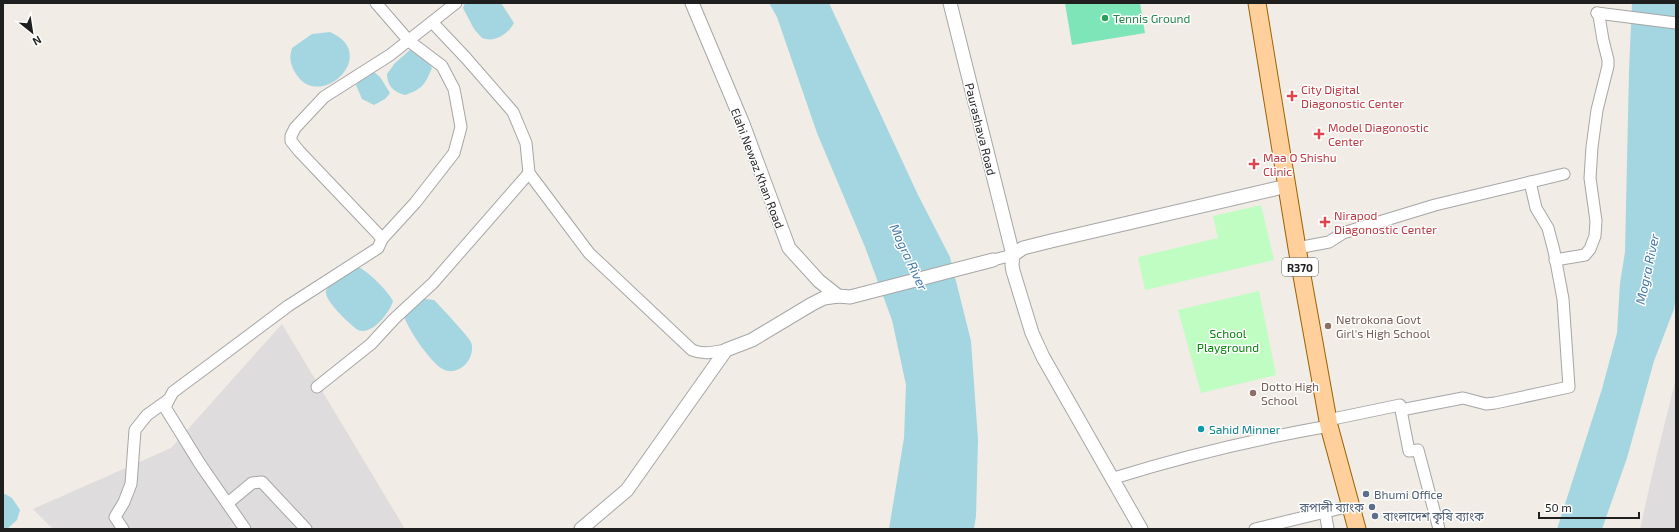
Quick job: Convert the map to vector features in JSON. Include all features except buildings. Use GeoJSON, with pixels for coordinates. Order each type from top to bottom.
{"type":"FeatureCollection","features":[{"type":"Feature","properties":{"kind":"main road","name":"R370"},"geometry":{"type":"LineString","coordinates":[[1257,3],[1297,248],[1328,423],[1356,529]]}},
{"type":"Feature","properties":{"kind":"street"},"geometry":{"type":"LineString","coordinates":[[245,529],[200,464],[169,415],[166,409],[168,400],[173,392],[288,306],[378,248],[382,239],[415,203],[454,153],[461,127],[454,89],[442,66],[409,41],[376,3]]}},
{"type":"Feature","properties":{"kind":"street"},"geometry":{"type":"LineString","coordinates":[[382,239],[296,148],[291,141],[291,136],[295,128],[324,97],[409,41],[456,3]]}},
{"type":"Feature","properties":{"kind":"street","name":"Elahi Newaz Khan Road"},"geometry":{"type":"LineString","coordinates":[[692,3],[743,124],[789,248],[819,281],[838,296]]}},
{"type":"Feature","properties":{"kind":"street","name":"Paurashava Road"},"geometry":{"type":"LineString","coordinates":[[950,3],[1013,255],[1013,271],[1032,333],[1043,357],[1080,424],[1114,478],[1141,529]]}},
{"type":"Feature","properties":{"kind":"street"},"geometry":{"type":"LineString","coordinates":[[1555,260],[1585,256],[1590,249],[1595,236],[1596,221],[1590,178],[1592,147],[1608,60],[1599,16],[1597,13],[1676,23]]}},
{"type":"Feature","properties":{"kind":"street"},"geometry":{"type":"LineString","coordinates":[[432,22],[513,112],[526,143],[529,173],[589,253],[687,345],[700,353],[708,354],[726,350],[752,340],[824,298],[861,295],[1013,255],[1023,248],[1287,186]]}},
{"type":"Feature","properties":{"kind":"street"},"geometry":{"type":"LineString","coordinates":[[317,387],[371,344],[399,314],[433,283],[529,173]]}},
{"type":"Feature","properties":{"kind":"street"},"geometry":{"type":"LineString","coordinates":[[1297,248],[1329,242],[1343,233],[1435,205],[1564,174]]}},
{"type":"Feature","properties":{"kind":"street"},"geometry":{"type":"LineString","coordinates":[[1401,410],[1463,398],[1486,404],[1495,404],[1569,387],[1563,299],[1548,228],[1536,208],[1530,182]]}},
{"type":"Feature","properties":{"kind":"street"},"geometry":{"type":"LineString","coordinates":[[581,529],[627,490],[726,350]]}},
{"type":"Feature","properties":{"kind":"street"},"geometry":{"type":"LineString","coordinates":[[122,529],[115,517],[124,502],[131,484],[135,430],[147,415],[168,400]]}},
{"type":"Feature","properties":{"kind":"street"},"geometry":{"type":"LineString","coordinates":[[1114,478],[1151,466],[1400,405],[1409,451],[1418,450],[1439,529]]}},
{"type":"Feature","properties":{"kind":"street"},"geometry":{"type":"LineString","coordinates":[[228,503],[252,483],[262,482],[306,529]]}},
{"type":"Feature","properties":{"kind":"street"},"geometry":{"type":"LineString","coordinates":[[1255,529],[1350,506]]}},
{"type":"Feature","properties":{"kind":"street"},"geometry":{"type":"LineString","coordinates":[[1324,512],[1328,529]]}},
{"type":"Feature","properties":{"kind":"shaded area"},"geometry":{"type":"Polygon","coordinates":[[[282,324],[405,529],[53,529],[33,509],[171,448],[282,324]]]}},
{"type":"Feature","properties":{"kind":"shaded area"},"geometry":{"type":"Polygon","coordinates":[[[1676,378],[1676,529],[1640,529],[1653,471],[1676,378]]]}},
{"type":"Feature","properties":{"kind":"green space","name":"Tennis Ground"},"geometry":{"type":"Polygon","coordinates":[[[1065,3],[1140,3],[1145,33],[1072,45],[1065,3]]]}},
{"type":"Feature","properties":{"kind":"green space"},"geometry":{"type":"Polygon","coordinates":[[[1261,205],[1274,260],[1145,290],[1138,257],[1218,238],[1213,216],[1261,205]]]}},
{"type":"Feature","properties":{"kind":"green space","name":"School Playground"},"geometry":{"type":"Polygon","coordinates":[[[1259,291],[1276,375],[1201,393],[1178,310],[1259,291]]]}},
{"type":"Feature","properties":{"kind":"water"},"geometry":{"type":"Polygon","coordinates":[[[465,3],[501,3],[514,23],[505,34],[501,36],[492,39],[482,38],[474,29],[463,8],[465,3]]]}},
{"type":"Feature","properties":{"kind":"water","name":"Mogra River"},"geometry":{"type":"Polygon","coordinates":[[[769,3],[829,3],[918,195],[950,257],[971,341],[978,440],[976,516],[974,529],[889,529],[904,438],[906,385],[892,320],[865,247],[817,133],[777,17],[769,3]]]}},
{"type":"Feature","properties":{"kind":"water","name":"Mogra River"},"geometry":{"type":"Polygon","coordinates":[[[1632,3],[1676,3],[1676,294],[1674,309],[1654,361],[1627,458],[1602,529],[1557,529],[1602,389],[1617,333],[1620,283],[1625,252],[1632,3]]]}},
{"type":"Feature","properties":{"kind":"water"},"geometry":{"type":"Polygon","coordinates":[[[330,32],[344,42],[350,53],[348,65],[341,76],[331,83],[319,87],[306,84],[296,74],[292,67],[290,58],[292,48],[312,34],[330,32]]]}},
{"type":"Feature","properties":{"kind":"water"},"geometry":{"type":"Polygon","coordinates":[[[410,50],[420,54],[432,68],[420,88],[405,95],[392,88],[388,82],[387,74],[395,63],[410,50]]]}},
{"type":"Feature","properties":{"kind":"water"},"geometry":{"type":"Polygon","coordinates":[[[374,72],[380,77],[390,93],[385,99],[374,105],[362,99],[356,85],[369,73],[374,72]]]}},
{"type":"Feature","properties":{"kind":"water"},"geometry":{"type":"Polygon","coordinates":[[[358,267],[367,272],[377,281],[393,301],[380,322],[369,330],[363,331],[358,330],[344,318],[333,306],[326,295],[328,287],[332,283],[358,267]]]}},
{"type":"Feature","properties":{"kind":"water"},"geometry":{"type":"Polygon","coordinates":[[[419,300],[434,300],[471,342],[471,355],[464,366],[459,369],[447,371],[436,364],[419,343],[409,327],[404,315],[419,300]]]}},
{"type":"Feature","properties":{"kind":"water"},"geometry":{"type":"Polygon","coordinates":[[[3,493],[12,498],[20,510],[17,520],[7,529],[3,529],[3,493]]]}},
{"type":"Feature","properties":{"kind":"place","name":"Tennis Ground"},"geometry":{"type":"Point","coordinates":[1105,18]}},
{"type":"Feature","properties":{"kind":"place","name":"City Digital Diagonostic Center"},"geometry":{"type":"Point","coordinates":[1292,96]}},
{"type":"Feature","properties":{"kind":"place","name":"Model Diagonostic Center"},"geometry":{"type":"Point","coordinates":[1319,134]}},
{"type":"Feature","properties":{"kind":"place","name":"Maa O Shishu Clinic"},"geometry":{"type":"Point","coordinates":[1254,164]}},
{"type":"Feature","properties":{"kind":"place","name":"Nirapod Diagonostic Center"},"geometry":{"type":"Point","coordinates":[1325,222]}},
{"type":"Feature","properties":{"kind":"place","name":"Netrokona Govt Girl's High School"},"geometry":{"type":"Point","coordinates":[1328,326]}},
{"type":"Feature","properties":{"kind":"place","name":"Dotto High School"},"geometry":{"type":"Point","coordinates":[1253,393]}},
{"type":"Feature","properties":{"kind":"place","name":"Sahid Minner"},"geometry":{"type":"Point","coordinates":[1201,429]}},
{"type":"Feature","properties":{"kind":"place","name":"Bhumi Office"},"geometry":{"type":"Point","coordinates":[1366,494]}},
{"type":"Feature","properties":{"kind":"place","name":"রূপালী ব্যাংক"},"geometry":{"type":"Point","coordinates":[1372,507]}},
{"type":"Feature","properties":{"kind":"place","name":"বাংলাদেশ কৃষি ব্যাংক"},"geometry":{"type":"Point","coordinates":[1375,516]}}]}
